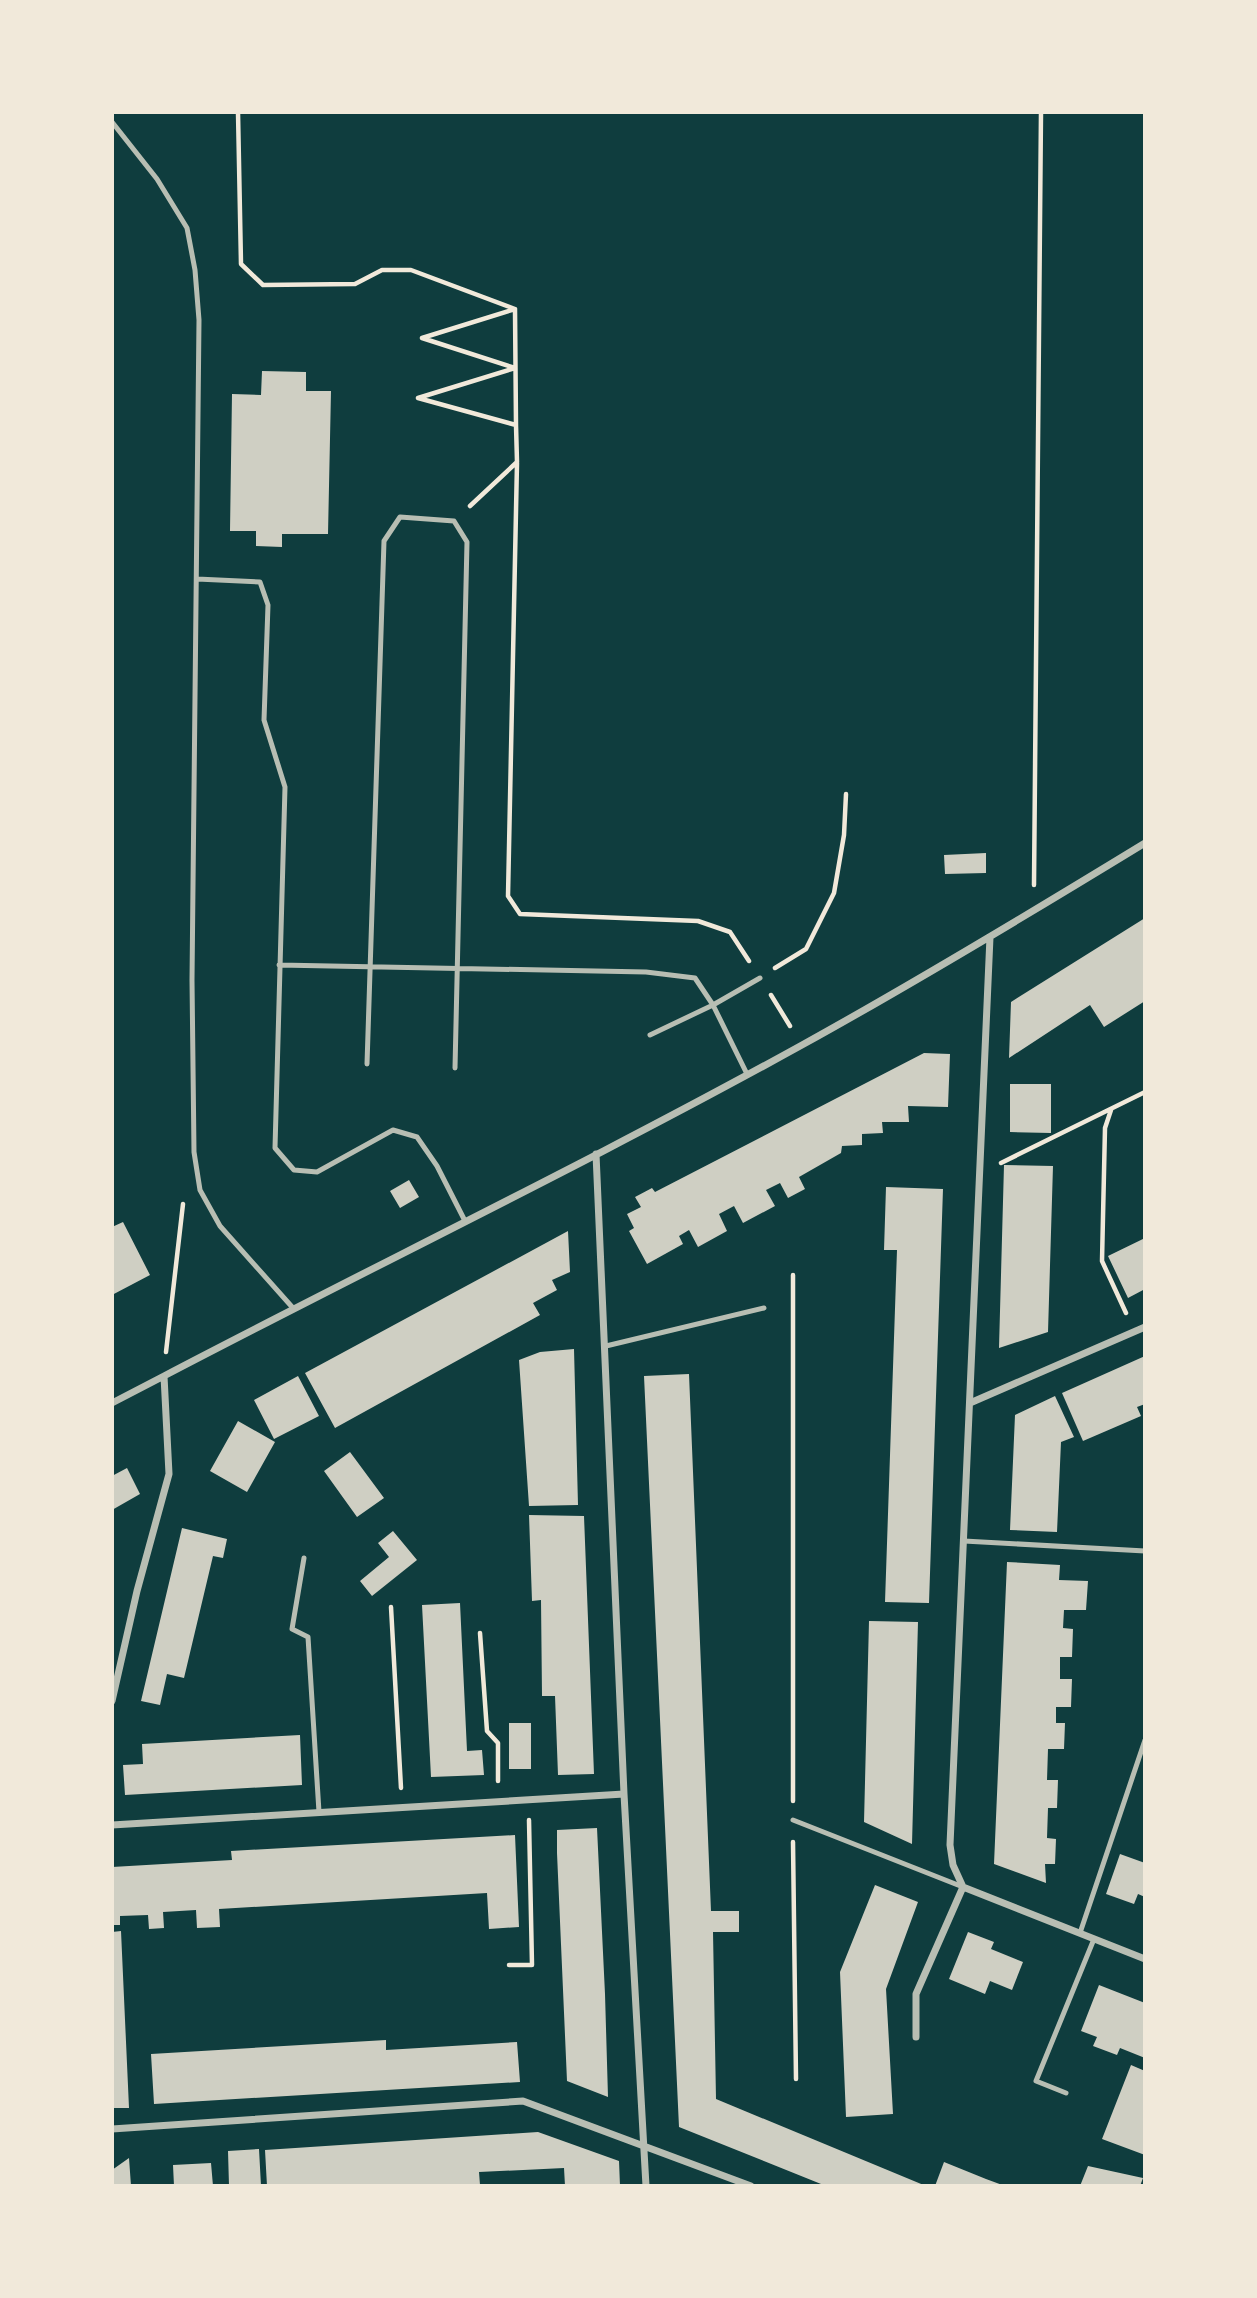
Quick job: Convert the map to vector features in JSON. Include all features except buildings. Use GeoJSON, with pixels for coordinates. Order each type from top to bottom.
{"type":"FeatureCollection","features":[{"type":"Feature","properties":{"kind":"street"},"geometry":{"type":"LineString","coordinates":[[112,1403],[802,1045],[990,937],[1145,843]]}},
{"type":"Feature","properties":{"kind":"street"},"geometry":{"type":"LineString","coordinates":[[990,937],[950,1845],[953,1865],[963,1887],[1145,1959]]}},
{"type":"Feature","properties":{"kind":"street"},"geometry":{"type":"LineString","coordinates":[[596,1154],[624,1794],[646,2186]]}},
{"type":"Feature","properties":{"kind":"street"},"geometry":{"type":"LineString","coordinates":[[970,1403],[1145,1327]]}},
{"type":"Feature","properties":{"kind":"street"},"geometry":{"type":"LineString","coordinates":[[112,1701],[169,1474],[164,1376]]}},
{"type":"Feature","properties":{"kind":"street"},"geometry":{"type":"LineString","coordinates":[[112,1825],[624,1794]]}},
{"type":"Feature","properties":{"kind":"street"},"geometry":{"type":"LineString","coordinates":[[916,2037],[916,1994],[963,1887]]}},
{"type":"Feature","properties":{"kind":"street"},"geometry":{"type":"LineString","coordinates":[[112,2129],[523,2101],[751,2186]]}},
{"type":"Feature","properties":{"kind":"lane"},"geometry":{"type":"LineString","coordinates":[[112,122],[157,179],[187,228],[199,320],[192,980],[194,1152],[200,1190],[220,1226],[293,1308]]}},
{"type":"Feature","properties":{"kind":"lane"},"geometry":{"type":"LineString","coordinates":[[367,1064],[384,541],[400,517],[454,521],[467,542],[455,1068]]}},
{"type":"Feature","properties":{"kind":"lane"},"geometry":{"type":"LineString","coordinates":[[197,579],[260,582],[268,605],[264,720],[285,787],[275,1148],[294,1170],[317,1172],[393,1130],[417,1137],[437,1166],[465,1222]]}},
{"type":"Feature","properties":{"kind":"lane"},"geometry":{"type":"LineString","coordinates":[[279,965],[646,972],[695,978],[713,1005],[747,1074]]}},
{"type":"Feature","properties":{"kind":"lane"},"geometry":{"type":"LineString","coordinates":[[650,1035],[713,1005],[760,978]]}},
{"type":"Feature","properties":{"kind":"lane"},"geometry":{"type":"LineString","coordinates":[[606,1346],[764,1308]]}},
{"type":"Feature","properties":{"kind":"lane"},"geometry":{"type":"LineString","coordinates":[[964,1541],[1145,1551]]}},
{"type":"Feature","properties":{"kind":"lane"},"geometry":{"type":"LineString","coordinates":[[304,1558],[292,1629],[308,1637],[319,1812]]}},
{"type":"Feature","properties":{"kind":"lane"},"geometry":{"type":"LineString","coordinates":[[1080,1933],[1145,1740]]}},
{"type":"Feature","properties":{"kind":"lane"},"geometry":{"type":"LineString","coordinates":[[793,1820],[963,1887]]}},
{"type":"Feature","properties":{"kind":"lane"},"geometry":{"type":"LineString","coordinates":[[1066,2093],[1036,2081],[1094,1939]]}},
{"type":"Feature","properties":{"kind":"path"},"geometry":{"type":"LineString","coordinates":[[238,112],[241,264],[263,285],[355,284],[382,270],[411,270],[516,309]]}},
{"type":"Feature","properties":{"kind":"path"},"geometry":{"type":"LineString","coordinates":[[1034,911],[1041,112]]}},
{"type":"Feature","properties":{"kind":"path"},"geometry":{"type":"LineString","coordinates":[[515,368],[422,338],[516,309]]}},
{"type":"Feature","properties":{"kind":"path"},"geometry":{"type":"LineString","coordinates":[[516,309],[517,462],[508,896],[520,914],[698,920],[730,932],[802,1045]]}},
{"type":"Feature","properties":{"kind":"path"},"geometry":{"type":"LineString","coordinates":[[515,368],[418,398],[516,425]]}},
{"type":"Feature","properties":{"kind":"path"},"geometry":{"type":"LineString","coordinates":[[454,521],[517,462]]}},
{"type":"Feature","properties":{"kind":"path"},"geometry":{"type":"LineString","coordinates":[[760,978],[806,949],[834,893],[844,835],[846,794]]}},
{"type":"Feature","properties":{"kind":"path"},"geometry":{"type":"LineString","coordinates":[[981,1172],[1145,1092]]}},
{"type":"Feature","properties":{"kind":"path"},"geometry":{"type":"LineString","coordinates":[[1111,1110],[1105,1128],[1102,1261],[1135,1331]]}},
{"type":"Feature","properties":{"kind":"path"},"geometry":{"type":"LineString","coordinates":[[164,1376],[184,1199]]}},
{"type":"Feature","properties":{"kind":"path"},"geometry":{"type":"LineString","coordinates":[[793,1275],[796,2079]]}},
{"type":"Feature","properties":{"kind":"path"},"geometry":{"type":"LineString","coordinates":[[391,1607],[402,1808]]}},
{"type":"Feature","properties":{"kind":"path"},"geometry":{"type":"LineString","coordinates":[[480,1633],[486,1731],[498,1743],[498,1802]]}},
{"type":"Feature","properties":{"kind":"path"},"geometry":{"type":"LineString","coordinates":[[509,1965],[532,1965],[529,1800]]}}]}
